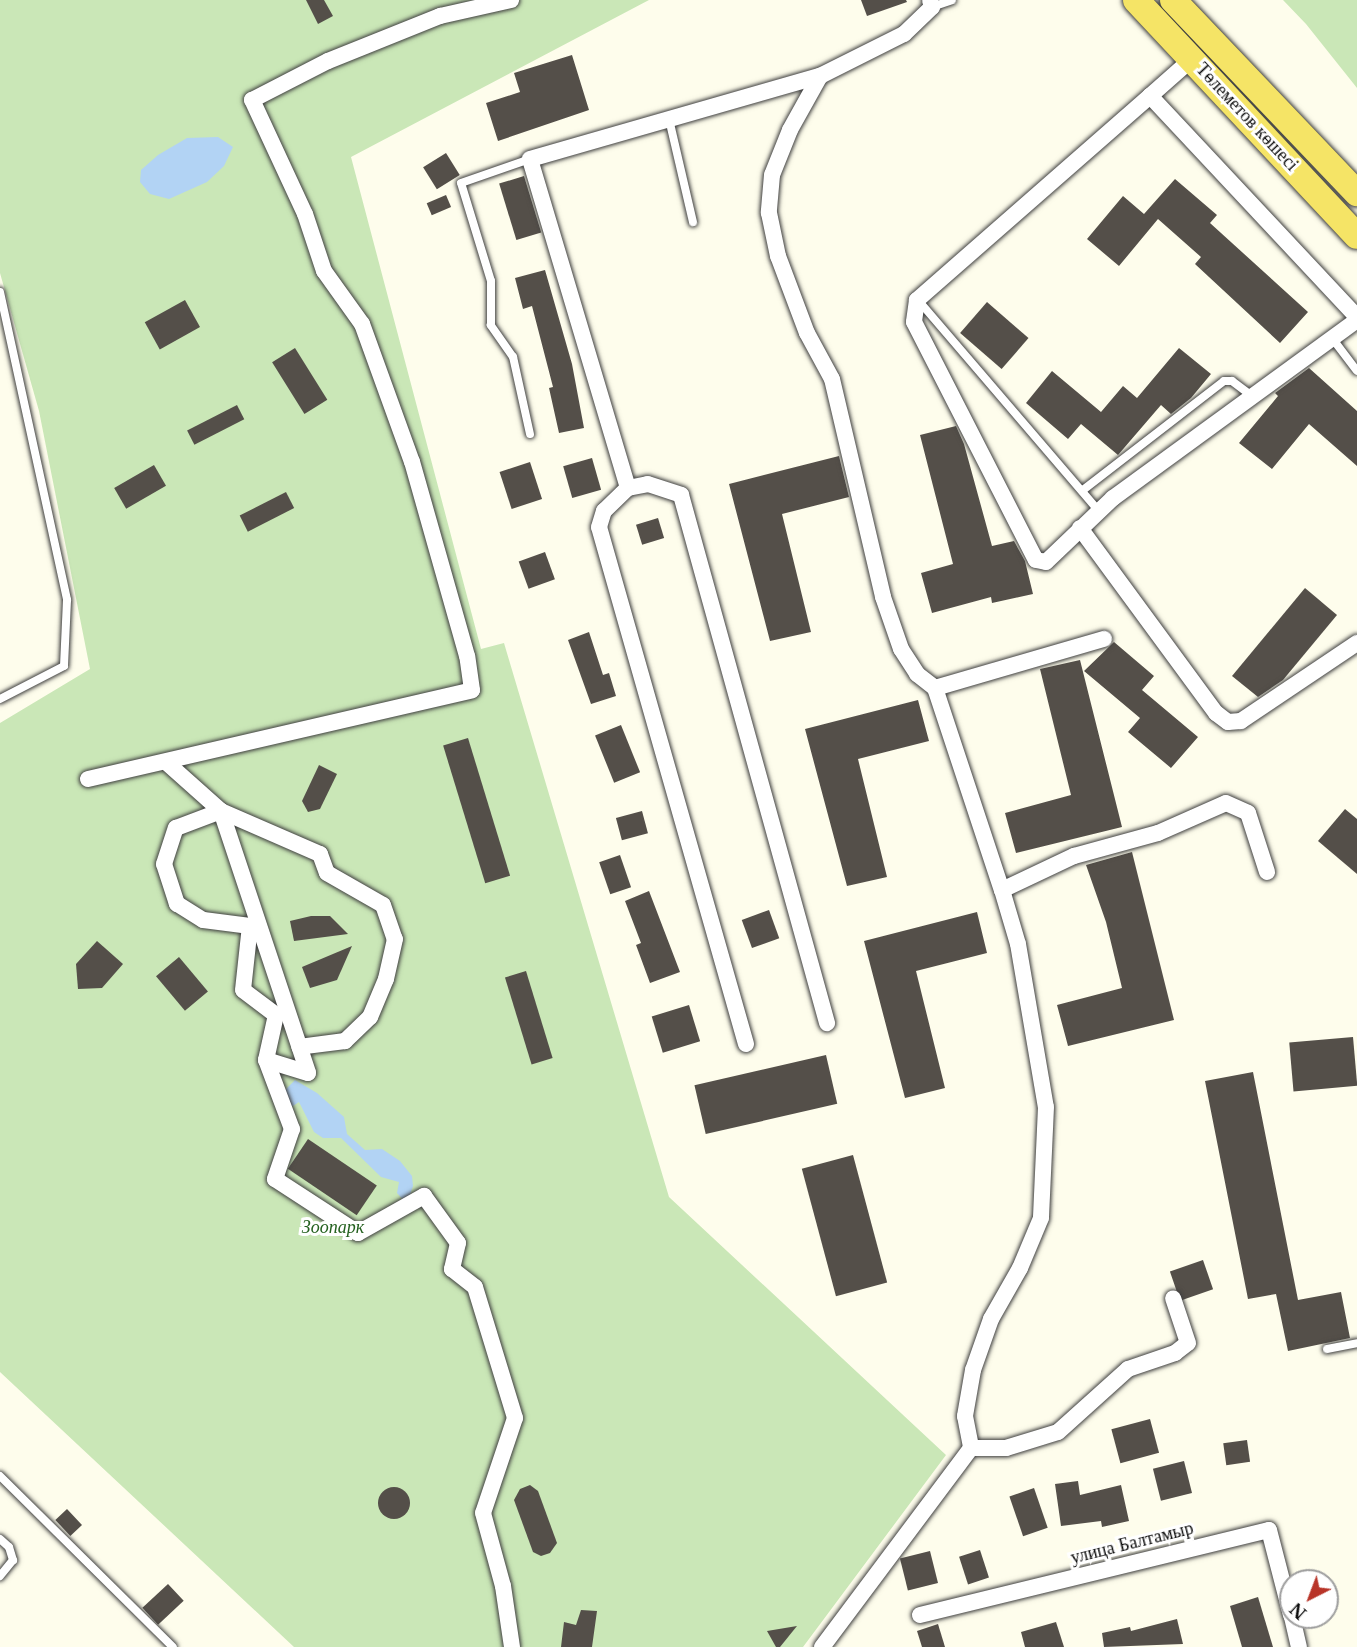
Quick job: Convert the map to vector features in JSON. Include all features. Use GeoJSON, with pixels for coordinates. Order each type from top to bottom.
{"type":"FeatureCollection","features":[{"type":"Feature","properties":{"kind":"main road","name":"Төлеметов көшесі"},"geometry":{"type":"LineString","coordinates":[[1136,0],[1193,58],[1357,236]]}},
{"type":"Feature","properties":{"kind":"main road","name":"Төлеметов көшесі"},"geometry":{"type":"LineString","coordinates":[[1173,0],[1357,193]]}},
{"type":"Feature","properties":{"kind":"street"},"geometry":{"type":"LineString","coordinates":[[88,779],[472,690],[467,656],[412,462],[362,324],[324,271],[296,192],[252,100],[328,61],[440,16],[511,0]]}},
{"type":"Feature","properties":{"kind":"street"},"geometry":{"type":"LineString","coordinates":[[628,488],[530,159],[820,76],[904,34],[931,4]]}},
{"type":"Feature","properties":{"kind":"street"},"geometry":{"type":"LineString","coordinates":[[1150,96],[1357,319],[1100,511],[1047,562],[1036,560],[914,322],[917,300],[1193,58]]}},
{"type":"Feature","properties":{"kind":"street"},"geometry":{"type":"LineString","coordinates":[[820,76],[790,130],[772,174],[769,213],[778,256],[803,322],[832,379],[894,628],[917,674],[935,688],[1002,890],[1018,944],[1046,1107],[1041,1218],[1020,1268],[991,1319],[973,1370],[965,1416],[971,1448],[822,1647]]}},
{"type":"Feature","properties":{"kind":"street"},"geometry":{"type":"LineString","coordinates":[[746,1044],[599,526],[604,511],[628,488],[648,484],[681,495],[827,1023]]}},
{"type":"Feature","properties":{"kind":"street"},"geometry":{"type":"LineString","coordinates":[[1080,528],[1216,713],[1228,722],[1240,721],[1357,643]]}},
{"type":"Feature","properties":{"kind":"street"},"geometry":{"type":"LineString","coordinates":[[935,688],[1104,639]]}},
{"type":"Feature","properties":{"kind":"street"},"geometry":{"type":"LineString","coordinates":[[166,762],[221,810],[320,854],[327,873],[383,905],[395,939],[386,979],[370,1017],[345,1041],[299,1047]]}},
{"type":"Feature","properties":{"kind":"street"},"geometry":{"type":"LineString","coordinates":[[1002,890],[1074,856],[1158,833],[1226,804],[1248,813],[1267,872]]}},
{"type":"Feature","properties":{"kind":"street"},"geometry":{"type":"LineString","coordinates":[[221,810],[308,1073],[266,1060]]}},
{"type":"Feature","properties":{"kind":"street"},"geometry":{"type":"LineString","coordinates":[[221,810],[176,828],[164,864],[177,904],[203,920],[250,926],[243,990],[276,1015],[266,1060],[291,1129],[275,1179],[358,1233],[424,1196],[458,1243],[452,1269],[475,1287],[515,1418],[483,1513],[503,1586],[512,1647]]}},
{"type":"Feature","properties":{"kind":"street"},"geometry":{"type":"LineString","coordinates":[[971,1448],[1006,1448],[1058,1432],[1128,1369],[1175,1353],[1188,1343],[1173,1299]]}},
{"type":"Feature","properties":{"kind":"street","name":"улица Балтамыр"},"geometry":{"type":"LineString","coordinates":[[920,1615],[1269,1530],[1279,1569]]}},
{"type":"Feature","properties":{"kind":"street","name":"улица Балтамыр"},"geometry":{"type":"LineString","coordinates":[[1294,1629],[1299,1647]]}},
{"type":"Feature","properties":{"kind":"lane"},"geometry":{"type":"LineString","coordinates":[[931,4],[952,0]]}},
{"type":"Feature","properties":{"kind":"lane"},"geometry":{"type":"LineString","coordinates":[[669,119],[693,222]]}},
{"type":"Feature","properties":{"kind":"lane"},"geometry":{"type":"LineString","coordinates":[[530,159],[461,183],[491,281],[491,325],[513,357],[530,434]]}},
{"type":"Feature","properties":{"kind":"lane"},"geometry":{"type":"LineString","coordinates":[[0,292],[67,600],[64,666],[0,699]]}},
{"type":"Feature","properties":{"kind":"lane"},"geometry":{"type":"LineString","coordinates":[[917,300],[1100,511]]}},
{"type":"Feature","properties":{"kind":"lane"},"geometry":{"type":"LineString","coordinates":[[1332,338],[1357,371]]}},
{"type":"Feature","properties":{"kind":"lane"},"geometry":{"type":"LineString","coordinates":[[1083,490],[1224,381],[1232,381],[1252,396]]}},
{"type":"Feature","properties":{"kind":"lane"},"geometry":{"type":"LineString","coordinates":[[1327,1349],[1357,1343]]}},
{"type":"Feature","properties":{"kind":"lane"},"geometry":{"type":"LineString","coordinates":[[0,1476],[173,1647]]}},
{"type":"Feature","properties":{"kind":"lane"},"geometry":{"type":"LineString","coordinates":[[0,1539],[9,1547],[13,1560],[0,1576]]}},
{"type":"Feature","properties":{"kind":"green space","name":"Зоопарк"},"geometry":{"type":"Polygon","coordinates":[[[0,0],[649,0],[351,157],[481,649],[504,643],[669,1197],[946,1455],[803,1647],[294,1647],[0,1372],[0,723],[90,669],[39,411],[0,273],[0,0]]]}},
{"type":"Feature","properties":{"kind":"green space"},"geometry":{"type":"Polygon","coordinates":[[[1283,0],[1357,0],[1357,88],[1306,24],[1283,0]]]}},
{"type":"Feature","properties":{"kind":"water"},"geometry":{"type":"Polygon","coordinates":[[[218,137],[233,147],[224,166],[207,182],[169,199],[150,194],[140,182],[141,170],[158,155],[187,138],[218,137]]]}},
{"type":"Feature","properties":{"kind":"water"},"geometry":{"type":"Polygon","coordinates":[[[295,1080],[317,1093],[344,1117],[347,1134],[365,1150],[382,1149],[400,1161],[412,1176],[413,1186],[407,1204],[397,1193],[399,1182],[381,1177],[341,1138],[323,1138],[314,1132],[299,1102],[290,1108],[280,1095],[295,1080]]]}},
{"type":"Feature","properties":{"kind":"building"},"geometry":{"type":"Polygon","coordinates":[[[306,0],[324,0],[333,16],[318,24],[306,0]]]}},
{"type":"Feature","properties":{"kind":"building"},"geometry":{"type":"Polygon","coordinates":[[[861,0],[906,0],[907,2],[867,16],[861,0]]]}},
{"type":"Feature","properties":{"kind":"building"},"geometry":{"type":"Polygon","coordinates":[[[572,55],[589,110],[498,141],[486,103],[520,92],[514,73],[572,55]]]}},
{"type":"Feature","properties":{"kind":"building"},"geometry":{"type":"Polygon","coordinates":[[[446,153],[460,175],[437,189],[423,167],[446,153]]]}},
{"type":"Feature","properties":{"kind":"building"},"geometry":{"type":"Polygon","coordinates":[[[524,176],[541,232],[516,240],[499,184],[524,176]]]}},
{"type":"Feature","properties":{"kind":"building"},"geometry":{"type":"Polygon","coordinates":[[[1175,179],[1217,215],[1210,223],[1308,312],[1280,343],[1195,264],[1201,257],[1158,219],[1119,266],[1087,239],[1123,196],[1144,214],[1175,179]]]}},
{"type":"Feature","properties":{"kind":"building"},"geometry":{"type":"Polygon","coordinates":[[[446,195],[451,207],[432,215],[427,203],[446,195]]]}},
{"type":"Feature","properties":{"kind":"building"},"geometry":{"type":"Polygon","coordinates":[[[545,270],[572,364],[584,428],[559,433],[549,388],[553,387],[532,306],[523,309],[515,278],[545,270]]]}},
{"type":"Feature","properties":{"kind":"building"},"geometry":{"type":"Polygon","coordinates":[[[185,300],[200,327],[160,349],[145,322],[185,300]]]}},
{"type":"Feature","properties":{"kind":"building"},"geometry":{"type":"Polygon","coordinates":[[[987,302],[1029,338],[1002,369],[960,333],[987,302]]]}},
{"type":"Feature","properties":{"kind":"building"},"geometry":{"type":"Polygon","coordinates":[[[295,348],[327,400],[304,414],[272,362],[295,348]]]}},
{"type":"Feature","properties":{"kind":"building"},"geometry":{"type":"Polygon","coordinates":[[[1179,348],[1211,374],[1191,398],[1171,414],[1161,405],[1118,455],[1081,424],[1068,439],[1026,403],[1052,371],[1101,412],[1123,386],[1137,398],[1179,348]]]}},
{"type":"Feature","properties":{"kind":"building"},"geometry":{"type":"Polygon","coordinates":[[[1309,368],[1357,411],[1357,466],[1309,424],[1272,469],[1239,443],[1278,396],[1275,393],[1309,368]]]}},
{"type":"Feature","properties":{"kind":"building"},"geometry":{"type":"Polygon","coordinates":[[[237,405],[244,419],[194,445],[187,430],[237,405]]]}},
{"type":"Feature","properties":{"kind":"building"},"geometry":{"type":"Polygon","coordinates":[[[956,426],[964,444],[992,546],[1014,541],[1025,561],[1033,594],[992,603],[991,597],[932,613],[921,573],[953,564],[920,435],[956,426]]]}},
{"type":"Feature","properties":{"kind":"building"},"geometry":{"type":"Polygon","coordinates":[[[839,456],[849,497],[782,514],[811,632],[770,641],[729,484],[839,456]]]}},
{"type":"Feature","properties":{"kind":"building"},"geometry":{"type":"Polygon","coordinates":[[[592,458],[601,490],[572,498],[563,466],[592,458]]]}},
{"type":"Feature","properties":{"kind":"building"},"geometry":{"type":"Polygon","coordinates":[[[530,462],[542,499],[512,509],[500,472],[530,462]]]}},
{"type":"Feature","properties":{"kind":"building"},"geometry":{"type":"Polygon","coordinates":[[[154,465],[166,486],[126,509],[114,488],[154,465]]]}},
{"type":"Feature","properties":{"kind":"building"},"geometry":{"type":"Polygon","coordinates":[[[286,492],[294,508],[248,532],[240,516],[286,492]]]}},
{"type":"Feature","properties":{"kind":"building"},"geometry":{"type":"Polygon","coordinates":[[[658,518],[664,538],[642,545],[636,525],[658,518]]]}},
{"type":"Feature","properties":{"kind":"building"},"geometry":{"type":"Polygon","coordinates":[[[545,552],[555,579],[529,589],[519,562],[545,552]]]}},
{"type":"Feature","properties":{"kind":"building"},"geometry":{"type":"Polygon","coordinates":[[[1305,588],[1337,615],[1283,680],[1258,697],[1232,676],[1305,588]]]}},
{"type":"Feature","properties":{"kind":"building"},"geometry":{"type":"Polygon","coordinates":[[[589,632],[603,675],[609,673],[616,696],[591,704],[568,640],[589,632]]]}},
{"type":"Feature","properties":{"kind":"building"},"geometry":{"type":"Polygon","coordinates":[[[1114,642],[1154,676],[1142,690],[1198,737],[1171,768],[1128,732],[1140,718],[1084,671],[1114,642]]]}},
{"type":"Feature","properties":{"kind":"building"},"geometry":{"type":"Polygon","coordinates":[[[1080,660],[1122,827],[1016,853],[1005,813],[1071,795],[1040,669],[1080,660]]]}},
{"type":"Feature","properties":{"kind":"building"},"geometry":{"type":"Polygon","coordinates":[[[918,700],[929,741],[858,759],[887,877],[847,886],[805,729],[918,700]]]}},
{"type":"Feature","properties":{"kind":"building"},"geometry":{"type":"Polygon","coordinates":[[[621,725],[640,772],[614,783],[595,735],[621,725]]]}},
{"type":"Feature","properties":{"kind":"building"},"geometry":{"type":"Polygon","coordinates":[[[468,738],[510,876],[485,883],[443,746],[468,738]]]}},
{"type":"Feature","properties":{"kind":"building"},"geometry":{"type":"Polygon","coordinates":[[[319,765],[337,774],[320,809],[308,812],[302,801],[319,765]]]}},
{"type":"Feature","properties":{"kind":"building"},"geometry":{"type":"Polygon","coordinates":[[[1345,809],[1357,819],[1357,874],[1318,841],[1345,809]]]}},
{"type":"Feature","properties":{"kind":"building"},"geometry":{"type":"Polygon","coordinates":[[[642,811],[648,833],[622,840],[616,818],[642,811]]]}},
{"type":"Feature","properties":{"kind":"building"},"geometry":{"type":"Polygon","coordinates":[[[1132,852],[1174,1020],[1068,1046],[1057,1005],[1122,988],[1106,922],[1086,865],[1132,852]]]}},
{"type":"Feature","properties":{"kind":"building"},"geometry":{"type":"Polygon","coordinates":[[[620,855],[631,887],[610,894],[599,862],[620,855]]]}},
{"type":"Feature","properties":{"kind":"building"},"geometry":{"type":"Polygon","coordinates":[[[649,891],[680,972],[650,983],[636,945],[641,943],[625,901],[649,891]]]}},
{"type":"Feature","properties":{"kind":"building"},"geometry":{"type":"Polygon","coordinates":[[[769,910],[779,938],[752,948],[742,920],[769,910]]]}},
{"type":"Feature","properties":{"kind":"building"},"geometry":{"type":"Polygon","coordinates":[[[977,912],[987,953],[916,971],[945,1088],[905,1098],[864,941],[977,912]]]}},
{"type":"Feature","properties":{"kind":"building"},"geometry":{"type":"Polygon","coordinates":[[[311,916],[330,916],[348,934],[294,941],[290,921],[311,916]]]}},
{"type":"Feature","properties":{"kind":"building"},"geometry":{"type":"Polygon","coordinates":[[[97,941],[123,964],[102,988],[78,989],[76,964],[97,941]]]}},
{"type":"Feature","properties":{"kind":"building"},"geometry":{"type":"Polygon","coordinates":[[[352,946],[337,980],[310,988],[302,967],[352,946]]]}},
{"type":"Feature","properties":{"kind":"building"},"geometry":{"type":"Polygon","coordinates":[[[179,957],[208,991],[185,1011],[156,976],[179,957]]]}},
{"type":"Feature","properties":{"kind":"building"},"geometry":{"type":"Polygon","coordinates":[[[526,971],[553,1058],[532,1064],[505,977],[526,971]]]}},
{"type":"Feature","properties":{"kind":"building"},"geometry":{"type":"Polygon","coordinates":[[[689,1005],[700,1041],[663,1053],[652,1016],[689,1005]]]}},
{"type":"Feature","properties":{"kind":"building"},"geometry":{"type":"Polygon","coordinates":[[[1353,1037],[1357,1086],[1294,1091],[1289,1043],[1353,1037]]]}},
{"type":"Feature","properties":{"kind":"building"},"geometry":{"type":"Polygon","coordinates":[[[826,1055],[837,1104],[706,1134],[694,1085],[826,1055]]]}},
{"type":"Feature","properties":{"kind":"building"},"geometry":{"type":"Polygon","coordinates":[[[1253,1072],[1298,1300],[1341,1292],[1350,1338],[1288,1351],[1276,1294],[1248,1299],[1205,1081],[1253,1072]]]}},
{"type":"Feature","properties":{"kind":"building"},"geometry":{"type":"Polygon","coordinates":[[[308,1139],[377,1185],[357,1215],[288,1169],[308,1139]]]}},
{"type":"Feature","properties":{"kind":"building"},"geometry":{"type":"Polygon","coordinates":[[[853,1155],[887,1283],[836,1296],[802,1169],[853,1155]]]}},
{"type":"Feature","properties":{"kind":"building"},"geometry":{"type":"Polygon","coordinates":[[[1203,1260],[1213,1289],[1180,1301],[1170,1271],[1203,1260]]]}},
{"type":"Feature","properties":{"kind":"building"},"geometry":{"type":"Polygon","coordinates":[[[1150,1419],[1159,1453],[1120,1463],[1111,1429],[1150,1419]]]}},
{"type":"Feature","properties":{"kind":"building"},"geometry":{"type":"Polygon","coordinates":[[[1247,1440],[1250,1462],[1226,1465],[1223,1443],[1247,1440]]]}},
{"type":"Feature","properties":{"kind":"building"},"geometry":{"type":"Polygon","coordinates":[[[1184,1461],[1192,1493],[1161,1501],[1153,1469],[1184,1461]]]}},
{"type":"Feature","properties":{"kind":"building"},"geometry":{"type":"Polygon","coordinates":[[[1078,1481],[1080,1495],[1121,1485],[1129,1521],[1102,1527],[1101,1521],[1061,1526],[1055,1484],[1078,1481]]]}},
{"type":"Feature","properties":{"kind":"building"},"geometry":{"type":"Polygon","coordinates":[[[530,1485],[538,1491],[557,1543],[550,1553],[541,1556],[533,1552],[514,1500],[520,1489],[530,1485]]]}},
{"type":"Feature","properties":{"kind":"building"},"geometry":{"type":"Polygon","coordinates":[[[394,1487],[405,1492],[410,1503],[405,1514],[394,1519],[383,1514],[378,1503],[383,1492],[394,1487]]]}},
{"type":"Feature","properties":{"kind":"building"},"geometry":{"type":"Polygon","coordinates":[[[1034,1488],[1048,1528],[1023,1536],[1009,1496],[1034,1488]]]}},
{"type":"Feature","properties":{"kind":"building"},"geometry":{"type":"Polygon","coordinates":[[[67,1509],[82,1525],[70,1536],[55,1520],[67,1509]]]}},
{"type":"Feature","properties":{"kind":"building"},"geometry":{"type":"Polygon","coordinates":[[[980,1550],[989,1578],[968,1584],[959,1557],[980,1550]]]}},
{"type":"Feature","properties":{"kind":"building"},"geometry":{"type":"Polygon","coordinates":[[[930,1551],[938,1583],[908,1591],[900,1558],[930,1551]]]}},
{"type":"Feature","properties":{"kind":"building"},"geometry":{"type":"Polygon","coordinates":[[[168,1584],[184,1601],[158,1625],[142,1608],[168,1584]]]}},
{"type":"Feature","properties":{"kind":"building"},"geometry":{"type":"Polygon","coordinates":[[[1258,1597],[1273,1647],[1242,1647],[1230,1606],[1258,1597]]]}},
{"type":"Feature","properties":{"kind":"building"},"geometry":{"type":"Polygon","coordinates":[[[581,1610],[597,1611],[592,1647],[561,1647],[564,1622],[576,1625],[581,1610]]]}},
{"type":"Feature","properties":{"kind":"building"},"geometry":{"type":"Polygon","coordinates":[[[1177,1619],[1183,1644],[1104,1647],[1102,1633],[1130,1627],[1131,1631],[1177,1619]]]}},
{"type":"Feature","properties":{"kind":"building"},"geometry":{"type":"Polygon","coordinates":[[[1056,1622],[1064,1647],[1025,1647],[1021,1632],[1056,1622]]]}},
{"type":"Feature","properties":{"kind":"building"},"geometry":{"type":"Polygon","coordinates":[[[938,1624],[945,1647],[922,1647],[917,1631],[938,1624]]]}},
{"type":"Feature","properties":{"kind":"building"},"geometry":{"type":"Polygon","coordinates":[[[797,1626],[780,1647],[776,1647],[767,1631],[797,1626]]]}}]}
